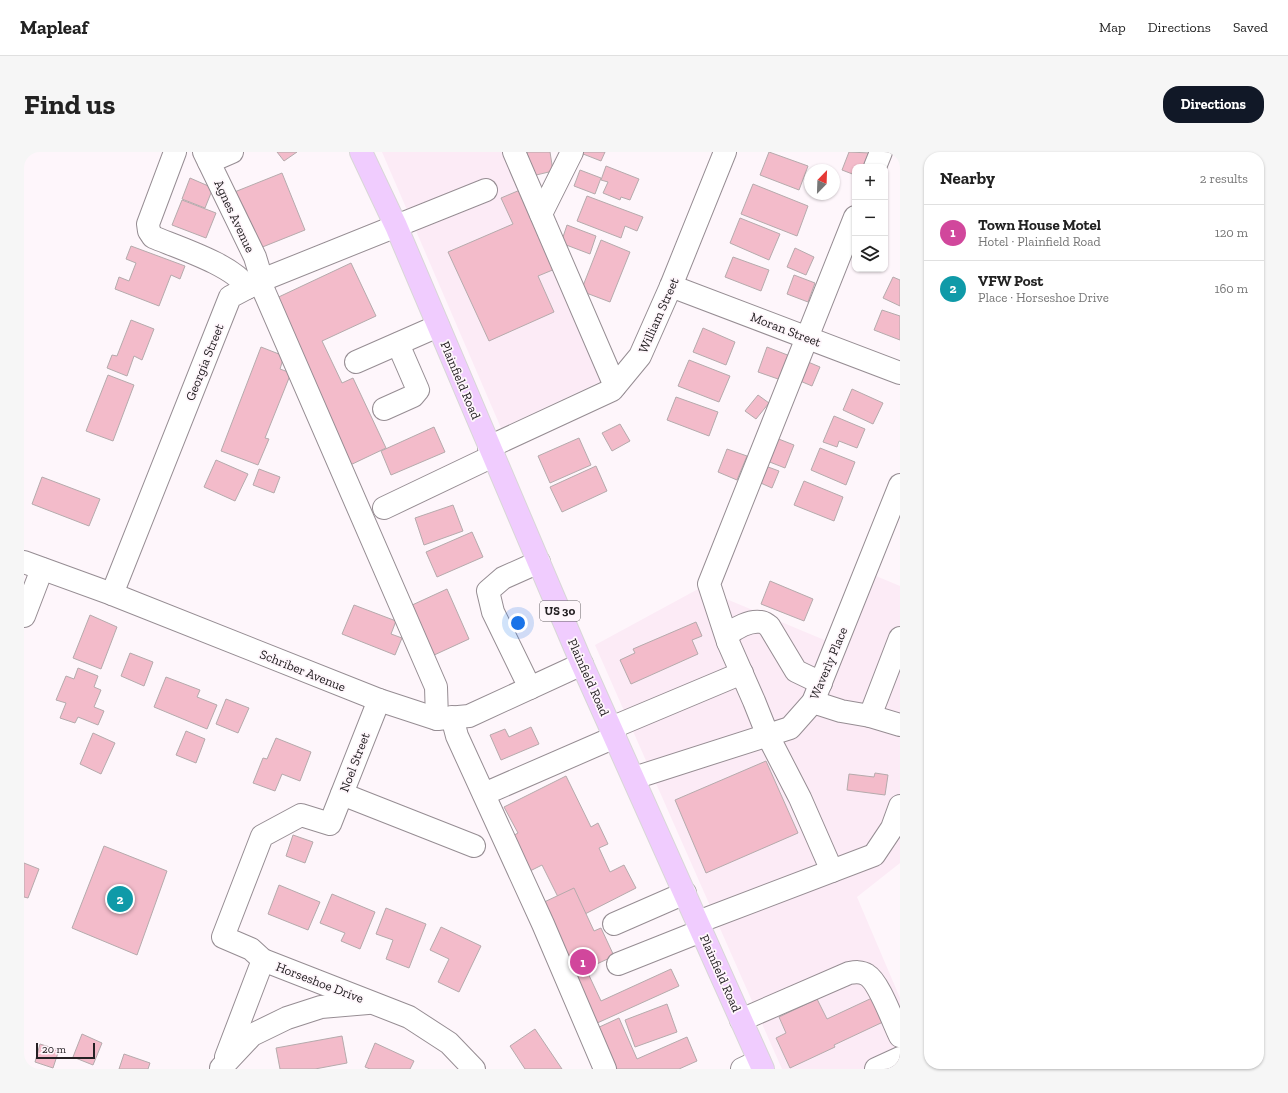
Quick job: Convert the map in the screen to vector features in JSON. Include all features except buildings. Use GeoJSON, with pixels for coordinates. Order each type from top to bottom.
{"type":"FeatureCollection","features":[{"type":"Feature","properties":{"kind":"main road","name":"Plainfield Road"},"geometry":{"type":"LineString","coordinates":[[361,152],[396,226],[582,664],[742,1020],[755,1066]]}},
{"type":"Feature","properties":{"kind":"street"},"geometry":{"type":"LineString","coordinates":[[175,152],[148,224],[149,231],[153,237],[210,261],[229,271],[241,280],[256,284],[436,687],[445,718],[457,736],[484,794],[543,924],[605,1069]]}},
{"type":"Feature","properties":{"kind":"street"},"geometry":{"type":"LineString","coordinates":[[207,157],[232,152]]}},
{"type":"Feature","properties":{"kind":"street"},"geometry":{"type":"LineString","coordinates":[[514,152],[615,386]]}},
{"type":"Feature","properties":{"kind":"street"},"geometry":{"type":"LineString","coordinates":[[541,214],[572,152]]}},
{"type":"Feature","properties":{"kind":"street","name":"William Street"},"geometry":{"type":"LineString","coordinates":[[384,508],[612,390],[640,356],[671,286],[724,152]]}},
{"type":"Feature","properties":{"kind":"street"},"geometry":{"type":"LineString","coordinates":[[876,164],[881,152]]}},
{"type":"Feature","properties":{"kind":"street","name":"Agnes Avenue"},"geometry":{"type":"LineString","coordinates":[[207,157],[255,257],[256,284]]}},
{"type":"Feature","properties":{"kind":"street","name":"Georgia Street"},"geometry":{"type":"LineString","coordinates":[[112,594],[230,297],[256,284],[486,190]]}},
{"type":"Feature","properties":{"kind":"street"},"geometry":{"type":"LineString","coordinates":[[832,871],[800,798],[768,736],[728,642],[709,584],[852,224]]}},
{"type":"Feature","properties":{"kind":"street","name":"Moran Street"},"geometry":{"type":"LineString","coordinates":[[671,286],[900,373]]}},
{"type":"Feature","properties":{"kind":"street"},"geometry":{"type":"LineString","coordinates":[[356,362],[438,326]]}},
{"type":"Feature","properties":{"kind":"street"},"geometry":{"type":"LineString","coordinates":[[384,409],[413,396],[418,390],[398,344]]}},
{"type":"Feature","properties":{"kind":"street","name":"Waverly Place"},"geometry":{"type":"LineString","coordinates":[[634,778],[790,728],[817,692],[900,485]]}},
{"type":"Feature","properties":{"kind":"street"},"geometry":{"type":"LineString","coordinates":[[530,688],[493,612],[488,591],[503,578],[539,562]]}},
{"type":"Feature","properties":{"kind":"street"},"geometry":{"type":"LineString","coordinates":[[24,616],[33,566]]}},
{"type":"Feature","properties":{"kind":"street","name":"Schriber Avenue"},"geometry":{"type":"LineString","coordinates":[[33,566],[112,594],[379,700],[445,718],[469,716],[582,664]]}},
{"type":"Feature","properties":{"kind":"street"},"geometry":{"type":"LineString","coordinates":[[728,642],[728,635],[732,631],[752,622],[762,622],[769,626],[796,671],[817,692],[841,711],[870,716],[900,725]]}},
{"type":"Feature","properties":{"kind":"street"},"geometry":{"type":"LineString","coordinates":[[870,716],[900,638]]}},
{"type":"Feature","properties":{"kind":"street"},"geometry":{"type":"LineString","coordinates":[[484,794],[613,732],[742,673]]}},
{"type":"Feature","properties":{"kind":"street","name":"Noel Street"},"geometry":{"type":"LineString","coordinates":[[263,960],[251,949],[223,937],[262,836],[301,815],[330,824],[379,700]]}},
{"type":"Feature","properties":{"kind":"street"},"geometry":{"type":"LineString","coordinates":[[342,794],[474,846]]}},
{"type":"Feature","properties":{"kind":"street"},"geometry":{"type":"LineString","coordinates":[[618,964],[700,926],[874,855],[892,828],[900,806]]}},
{"type":"Feature","properties":{"kind":"street"},"geometry":{"type":"LineString","coordinates":[[614,924],[685,893]]}},
{"type":"Feature","properties":{"kind":"street","name":"Horseshoe Drive"},"geometry":{"type":"LineString","coordinates":[[221,1069],[263,960],[409,1017],[449,1043],[474,1069]]}},
{"type":"Feature","properties":{"kind":"street"},"geometry":{"type":"LineString","coordinates":[[742,1020],[849,972],[860,971],[868,975],[875,982],[900,1036]]}},
{"type":"Feature","properties":{"kind":"street","name":"Horseshoe Drive"},"geometry":{"type":"LineString","coordinates":[[221,1069],[252,1035],[287,1018],[321,1007],[374,1003]]}},
{"type":"Feature","properties":{"kind":"street"},"geometry":{"type":"LineString","coordinates":[[876,1069],[900,1058]]}},
{"type":"Feature","properties":{"kind":"shaded area"},"geometry":{"type":"Polygon","coordinates":[[[382,152],[506,152],[604,380],[501,428],[382,152]]]}},
{"type":"Feature","properties":{"kind":"shaded area"},"geometry":{"type":"Polygon","coordinates":[[[876,576],[900,586],[900,863],[857,897],[900,998],[900,1069],[782,1069],[595,645],[700,588],[846,649],[876,576]]]}},
{"type":"Feature","properties":{"kind":"place","name":"VFW Post"},"geometry":{"type":"Point","coordinates":[120,899]}},
{"type":"Feature","properties":{"kind":"place","name":"Town House Motel"},"geometry":{"type":"Point","coordinates":[583,962]}}]}
